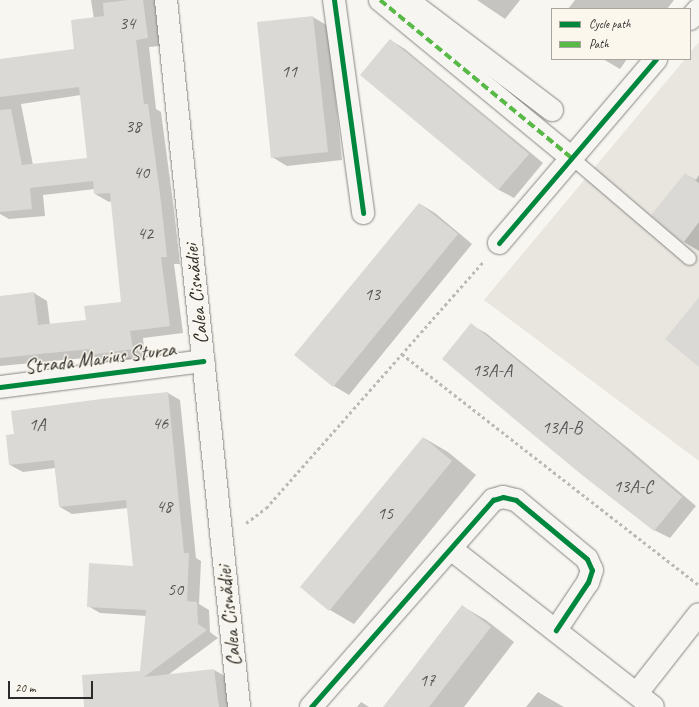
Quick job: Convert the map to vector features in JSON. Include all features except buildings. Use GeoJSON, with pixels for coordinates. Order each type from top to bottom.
{"type":"FeatureCollection","features":[{"type":"Feature","properties":{"kind":"street","name":"Calea Cisnădiei"},"geometry":{"type":"LineString","coordinates":[[166,0],[239,707]]}},
{"type":"Feature","properties":{"kind":"street"},"geometry":{"type":"LineString","coordinates":[[334,0],[363,213]]}},
{"type":"Feature","properties":{"kind":"street"},"geometry":{"type":"LineString","coordinates":[[380,0],[572,158]]}},
{"type":"Feature","properties":{"kind":"street"},"geometry":{"type":"LineString","coordinates":[[407,0],[552,110]]}},
{"type":"Feature","properties":{"kind":"street"},"geometry":{"type":"LineString","coordinates":[[691,18],[699,9]]}},
{"type":"Feature","properties":{"kind":"street"},"geometry":{"type":"LineString","coordinates":[[499,243],[655,60]]}},
{"type":"Feature","properties":{"kind":"street","name":"Strada Marius Sturza"},"geometry":{"type":"LineString","coordinates":[[0,387],[203,361]]}},
{"type":"Feature","properties":{"kind":"street"},"geometry":{"type":"LineString","coordinates":[[311,707],[493,500],[503,497],[516,500],[587,559],[592,570],[588,582],[556,630]]}},
{"type":"Feature","properties":{"kind":"street"},"geometry":{"type":"LineString","coordinates":[[451,549],[556,630],[602,669],[637,693],[653,707]]}},
{"type":"Feature","properties":{"kind":"street"},"geometry":{"type":"LineString","coordinates":[[637,693],[699,614]]}},
{"type":"Feature","properties":{"kind":"lane"},"geometry":{"type":"LineString","coordinates":[[572,158],[689,258]]}},
{"type":"Feature","properties":{"kind":"path"},"geometry":{"type":"LineString","coordinates":[[221,541],[266,508],[499,243]]}},
{"type":"Feature","properties":{"kind":"path"},"geometry":{"type":"LineString","coordinates":[[402,354],[699,585]]}},
{"type":"Feature","properties":{"kind":"shaded area"},"geometry":{"type":"Polygon","coordinates":[[[699,42],[699,461],[484,300],[684,60],[691,60],[691,51],[699,42]]]}},
{"type":"Feature","properties":{"kind":"marked path"},"geometry":{"type":"LineString","coordinates":[[380,0],[572,158]]}},
{"type":"Feature","properties":{"kind":"cycle path"},"geometry":{"type":"LineString","coordinates":[[334,0],[363,213]]}},
{"type":"Feature","properties":{"kind":"cycle path"},"geometry":{"type":"LineString","coordinates":[[499,243],[655,60]]}},
{"type":"Feature","properties":{"kind":"cycle path"},"geometry":{"type":"LineString","coordinates":[[0,387],[203,361]]}},
{"type":"Feature","properties":{"kind":"cycle path"},"geometry":{"type":"LineString","coordinates":[[311,707],[493,500],[503,497],[516,500],[587,559],[592,570],[588,582],[556,630]]}}]}
